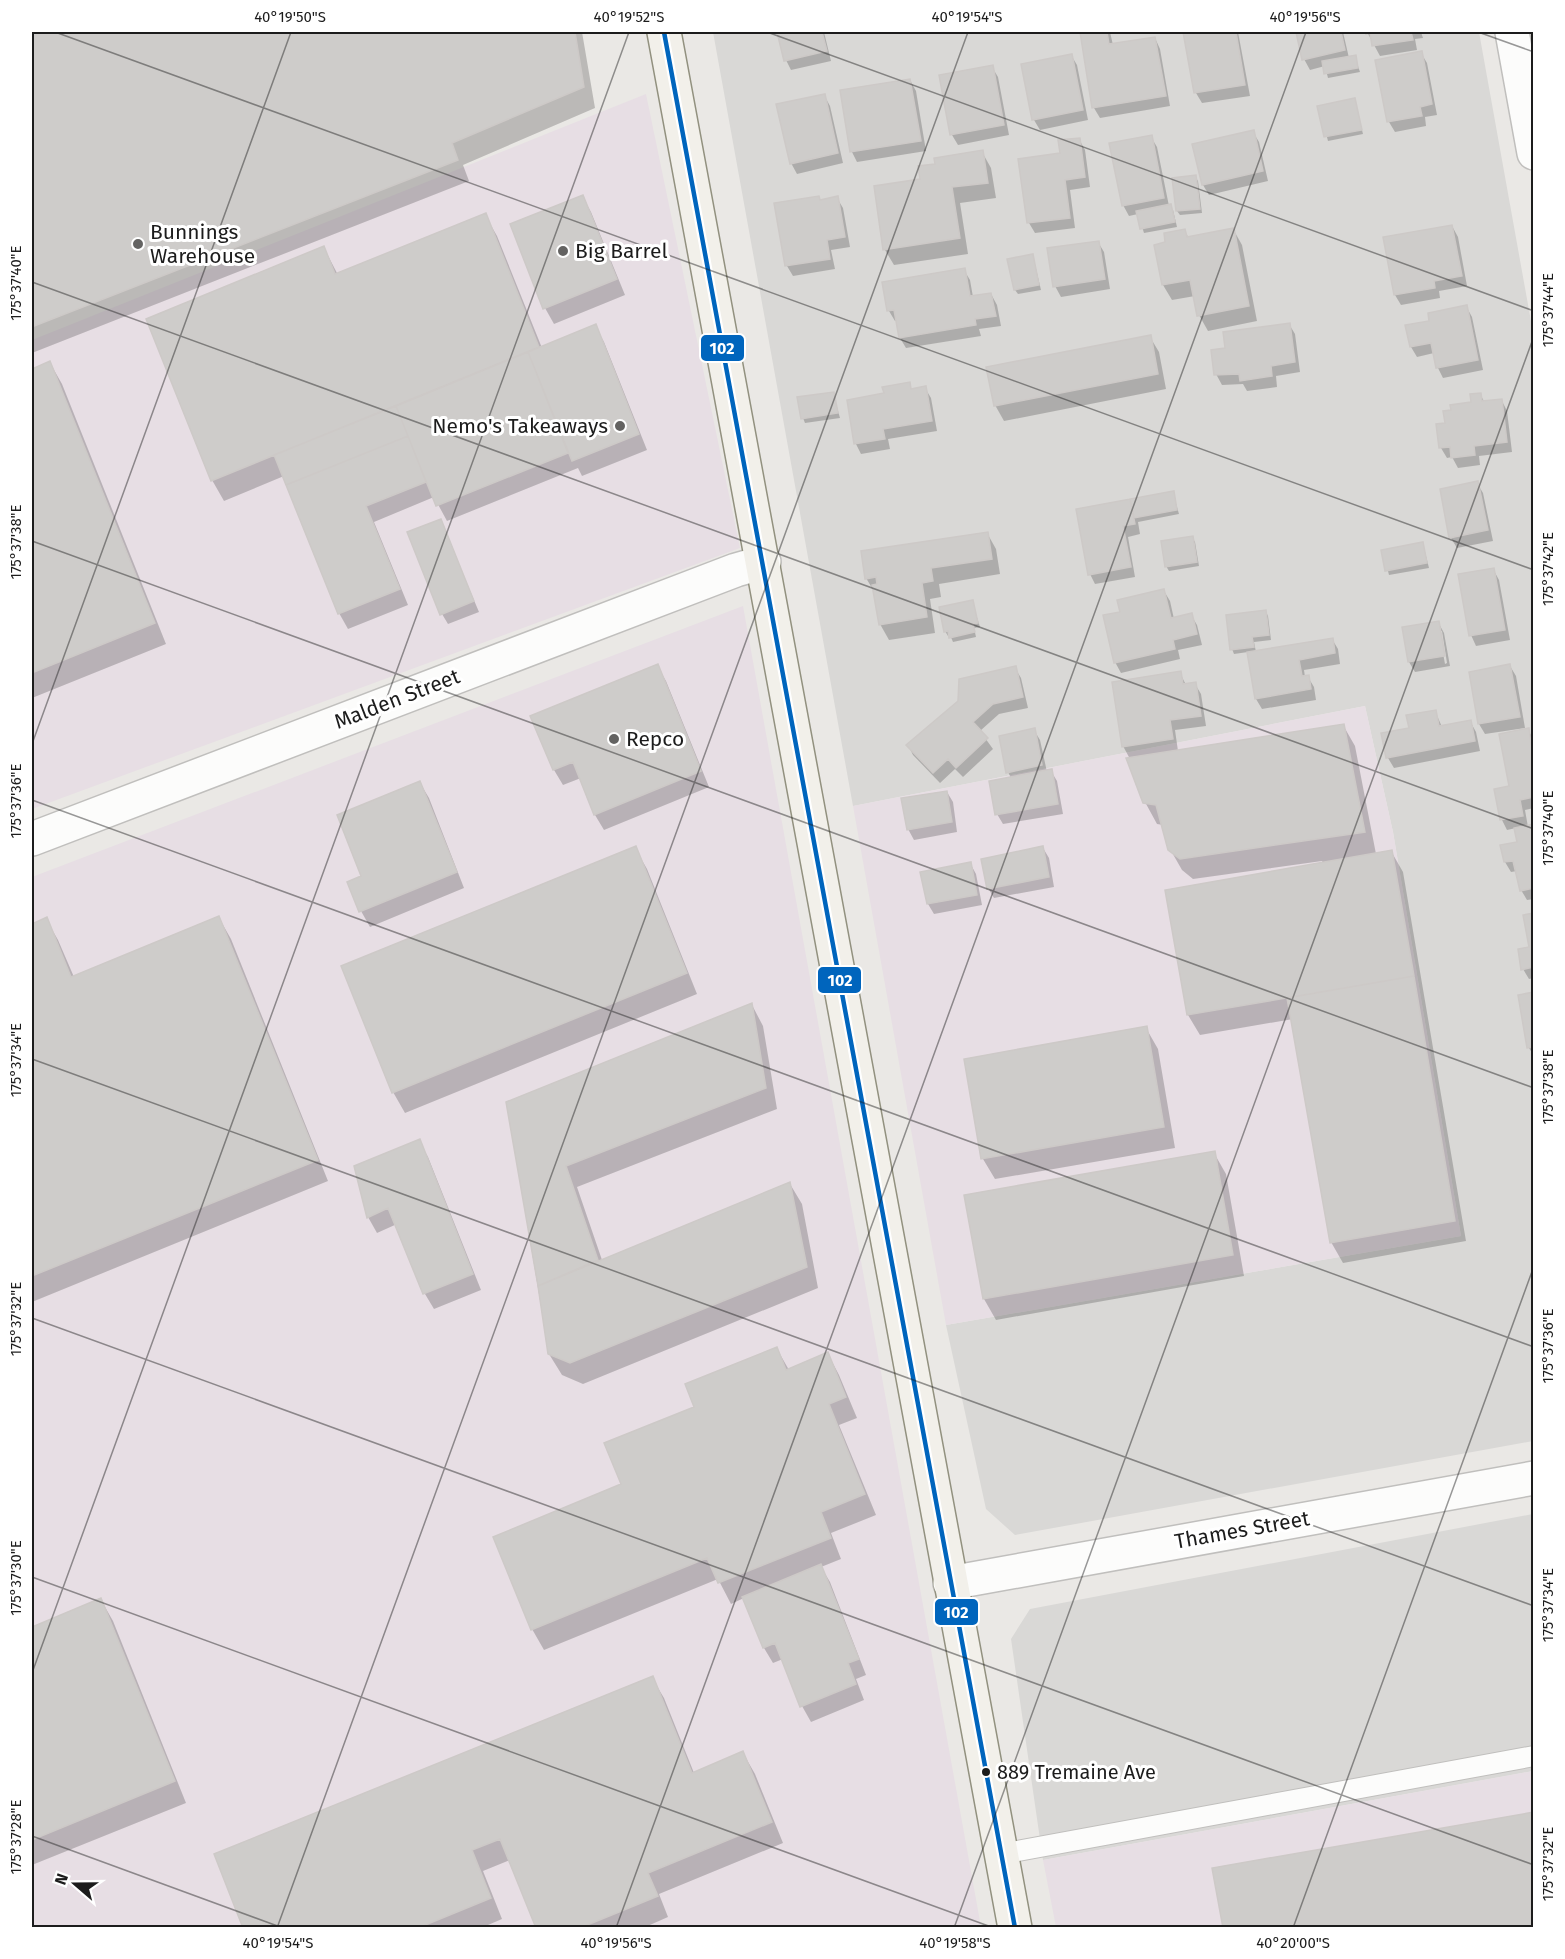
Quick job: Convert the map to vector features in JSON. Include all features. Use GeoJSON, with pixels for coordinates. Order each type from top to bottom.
{"type":"FeatureCollection","features":[{"type":"Feature","properties":{"kind":"main road"},"geometry":{"type":"LineString","coordinates":[[664,32],[764,562],[1015,1928]]}},
{"type":"Feature","properties":{"kind":"street"},"geometry":{"type":"LineString","coordinates":[[1512,32],[1533,153]]}},
{"type":"Feature","properties":{"kind":"street","name":"Malden Street"},"geometry":{"type":"LineString","coordinates":[[32,839],[736,570],[764,562]]}},
{"type":"Feature","properties":{"kind":"street","name":"Thames Street"},"geometry":{"type":"LineString","coordinates":[[950,1583],[1533,1478]]}},
{"type":"Feature","properties":{"kind":"lane"},"geometry":{"type":"LineString","coordinates":[[1002,1854],[1533,1756]]}},
{"type":"Feature","properties":{"kind":"shaded area"},"geometry":{"type":"Polygon","coordinates":[[[713,32],[1479,32],[1534,338],[1533,1441],[1015,1535],[986,1509],[946,1325],[1461,1236],[1393,832],[1365,706],[853,806],[713,32]]]}},
{"type":"Feature","properties":{"kind":"shaded area"},"geometry":{"type":"Polygon","coordinates":[[[646,94],[740,548],[32,809],[32,340],[646,94]]]}},
{"type":"Feature","properties":{"kind":"shaded area"},"geometry":{"type":"Polygon","coordinates":[[[743,606],[981,1927],[32,1928],[32,877],[743,606]]]}},
{"type":"Feature","properties":{"kind":"shaded area"},"geometry":{"type":"Polygon","coordinates":[[[1365,706],[1393,832],[1461,1236],[946,1325],[853,806],[1365,706]]]}},
{"type":"Feature","properties":{"kind":"shaded area"},"geometry":{"type":"Polygon","coordinates":[[[1533,1514],[1533,1771],[1043,1860],[1011,1639],[1030,1609],[1533,1514]]]}},
{"type":"Feature","properties":{"kind":"shaded area"},"geometry":{"type":"Polygon","coordinates":[[[1533,1771],[1533,1927],[1056,1927],[1043,1860],[1533,1771]]]}},
{"type":"Feature","properties":{"kind":"building","name":"Bunnings Warehouse"},"geometry":{"type":"Polygon","coordinates":[[[32,32],[575,32],[584,87],[452,143],[458,160],[32,327],[32,32]]]}},
{"type":"Feature","properties":{"kind":"building"},"geometry":{"type":"Polygon","coordinates":[[[777,32],[822,32],[827,51],[784,61],[777,32]]]}},
{"type":"Feature","properties":{"kind":"building"},"geometry":{"type":"Polygon","coordinates":[[[1080,32],[1107,32],[1109,44],[1155,37],[1166,96],[1092,108],[1080,32]]]}},
{"type":"Feature","properties":{"kind":"building"},"geometry":{"type":"Polygon","coordinates":[[[1183,32],[1236,32],[1245,85],[1194,93],[1183,32]]]}},
{"type":"Feature","properties":{"kind":"building"},"geometry":{"type":"Polygon","coordinates":[[[1296,32],[1341,32],[1345,50],[1302,60],[1296,32]]]}},
{"type":"Feature","properties":{"kind":"building"},"geometry":{"type":"Polygon","coordinates":[[[1366,32],[1411,32],[1413,40],[1372,46],[1370,33],[1366,34],[1366,32]]]}},
{"type":"Feature","properties":{"kind":"building"},"geometry":{"type":"Polygon","coordinates":[[[1422,51],[1432,104],[1420,107],[1422,116],[1387,122],[1375,60],[1422,51]]]}},
{"type":"Feature","properties":{"kind":"building"},"geometry":{"type":"Polygon","coordinates":[[[1072,54],[1083,110],[1032,120],[1021,64],[1072,54]]]}},
{"type":"Feature","properties":{"kind":"building"},"geometry":{"type":"Polygon","coordinates":[[[1356,55],[1358,68],[1324,74],[1322,61],[1356,55]]]}},
{"type":"Feature","properties":{"kind":"building"},"geometry":{"type":"Polygon","coordinates":[[[993,65],[1004,125],[950,135],[939,75],[993,65]]]}},
{"type":"Feature","properties":{"kind":"building"},"geometry":{"type":"Polygon","coordinates":[[[910,79],[921,141],[850,152],[840,90],[910,79]]]}},
{"type":"Feature","properties":{"kind":"building"},"geometry":{"type":"Polygon","coordinates":[[[825,94],[838,153],[790,164],[776,104],[825,94]]]}},
{"type":"Feature","properties":{"kind":"building"},"geometry":{"type":"Polygon","coordinates":[[[1355,98],[1362,130],[1324,137],[1317,106],[1355,98]]]}},
{"type":"Feature","properties":{"kind":"building"},"geometry":{"type":"Polygon","coordinates":[[[1254,130],[1263,171],[1202,185],[1192,144],[1254,130]]]}},
{"type":"Feature","properties":{"kind":"building"},"geometry":{"type":"Polygon","coordinates":[[[1152,135],[1164,198],[1122,206],[1109,143],[1152,135]]]}},
{"type":"Feature","properties":{"kind":"building"},"geometry":{"type":"Polygon","coordinates":[[[1080,138],[1085,177],[1065,180],[1070,218],[1027,223],[1018,159],[1060,153],[1058,140],[1080,138]]]}},
{"type":"Feature","properties":{"kind":"building"},"geometry":{"type":"Polygon","coordinates":[[[983,150],[988,183],[952,187],[960,238],[883,250],[874,186],[920,179],[918,166],[935,164],[934,158],[983,150]]]}},
{"type":"Feature","properties":{"kind":"building"},"geometry":{"type":"Polygon","coordinates":[[[1196,175],[1200,209],[1176,211],[1172,178],[1196,175]]]}},
{"type":"Feature","properties":{"kind":"building","name":"Big Barrel"},"geometry":{"type":"Polygon","coordinates":[[[583,195],[617,279],[543,309],[510,224],[583,195]]]}},
{"type":"Feature","properties":{"kind":"building"},"geometry":{"type":"Polygon","coordinates":[[[819,196],[820,200],[838,196],[845,237],[827,240],[830,259],[785,266],[774,203],[819,196]]]}},
{"type":"Feature","properties":{"kind":"building"},"geometry":{"type":"Polygon","coordinates":[[[1171,204],[1175,222],[1140,229],[1136,211],[1171,204]]]}},
{"type":"Feature","properties":{"kind":"building"},"geometry":{"type":"Polygon","coordinates":[[[486,213],[539,347],[211,481],[146,319],[324,246],[335,274],[486,213]]]}},
{"type":"Feature","properties":{"kind":"building"},"geometry":{"type":"Polygon","coordinates":[[[1452,225],[1462,276],[1434,281],[1435,288],[1394,295],[1383,237],[1452,225]]]}},
{"type":"Feature","properties":{"kind":"building"},"geometry":{"type":"Polygon","coordinates":[[[1234,228],[1249,306],[1197,316],[1190,280],[1162,285],[1154,245],[1165,242],[1164,233],[1185,229],[1187,237],[1234,228]]]}},
{"type":"Feature","properties":{"kind":"building"},"geometry":{"type":"Polygon","coordinates":[[[1099,241],[1105,279],[1053,287],[1047,248],[1099,241]]]}},
{"type":"Feature","properties":{"kind":"building"},"geometry":{"type":"Polygon","coordinates":[[[1033,254],[1039,285],[1014,290],[1007,259],[1033,254]]]}},
{"type":"Feature","properties":{"kind":"building"},"geometry":{"type":"Polygon","coordinates":[[[965,268],[970,296],[991,293],[996,316],[975,319],[976,325],[899,338],[894,310],[887,311],[882,282],[965,268]]]}},
{"type":"Feature","properties":{"kind":"building"},"geometry":{"type":"Polygon","coordinates":[[[1467,305],[1478,360],[1436,368],[1431,343],[1410,347],[1405,325],[1429,321],[1428,313],[1467,305]]]}},
{"type":"Feature","properties":{"kind":"building"},"geometry":{"type":"Polygon","coordinates":[[[1290,323],[1295,362],[1271,366],[1272,376],[1240,381],[1239,374],[1214,375],[1211,350],[1225,348],[1223,332],[1290,323]]]}},
{"type":"Feature","properties":{"kind":"building"},"geometry":{"type":"Polygon","coordinates":[[[596,324],[639,434],[572,461],[528,352],[596,324]]]}},
{"type":"Feature","properties":{"kind":"building"},"geometry":{"type":"Polygon","coordinates":[[[1151,335],[1158,374],[994,406],[986,367],[1151,335]]]}},
{"type":"Feature","properties":{"kind":"building"},"geometry":{"type":"Polygon","coordinates":[[[528,352],[568,453],[436,506],[396,406],[528,352]]]}},
{"type":"Feature","properties":{"kind":"building"},"geometry":{"type":"Polygon","coordinates":[[[50,361],[155,623],[32,673],[32,369],[50,361]]]}},
{"type":"Feature","properties":{"kind":"building"},"geometry":{"type":"Polygon","coordinates":[[[910,382],[911,389],[926,386],[932,421],[883,429],[885,439],[854,444],[847,400],[884,393],[882,387],[910,382]]]}},
{"type":"Feature","properties":{"kind":"building"},"geometry":{"type":"Polygon","coordinates":[[[834,392],[838,413],[801,419],[797,397],[834,392]]]}},
{"type":"Feature","properties":{"kind":"building"},"geometry":{"type":"Polygon","coordinates":[[[1481,393],[1482,401],[1502,399],[1507,442],[1474,446],[1475,455],[1451,458],[1450,447],[1439,448],[1436,424],[1445,423],[1443,411],[1451,410],[1450,405],[1471,402],[1470,394],[1481,393]]]}},
{"type":"Feature","properties":{"kind":"building"},"geometry":{"type":"Polygon","coordinates":[[[396,406],[408,436],[286,485],[274,455],[396,406]]]}},
{"type":"Feature","properties":{"kind":"building"},"geometry":{"type":"Polygon","coordinates":[[[408,436],[426,482],[366,506],[400,589],[338,614],[286,485],[408,436]]]}},
{"type":"Feature","properties":{"kind":"building"},"geometry":{"type":"Polygon","coordinates":[[[1478,481],[1488,530],[1449,538],[1440,489],[1478,481]]]}},
{"type":"Feature","properties":{"kind":"building"},"geometry":{"type":"Polygon","coordinates":[[[1174,491],[1177,510],[1134,518],[1130,499],[1174,491]]]}},
{"type":"Feature","properties":{"kind":"building"},"geometry":{"type":"Polygon","coordinates":[[[1130,499],[1135,524],[1123,526],[1131,567],[1088,575],[1076,509],[1130,499]]]}},
{"type":"Feature","properties":{"kind":"building"},"geometry":{"type":"Polygon","coordinates":[[[441,519],[474,601],[440,615],[407,532],[441,519]]]}},
{"type":"Feature","properties":{"kind":"building"},"geometry":{"type":"Polygon","coordinates":[[[988,532],[992,559],[931,568],[933,581],[922,583],[927,617],[879,625],[872,585],[877,584],[876,577],[865,579],[861,551],[988,532]]]}},
{"type":"Feature","properties":{"kind":"building"},"geometry":{"type":"Polygon","coordinates":[[[1193,536],[1197,562],[1165,567],[1161,541],[1193,536]]]}},
{"type":"Feature","properties":{"kind":"building"},"geometry":{"type":"Polygon","coordinates":[[[1423,542],[1427,563],[1385,571],[1381,550],[1423,542]]]}},
{"type":"Feature","properties":{"kind":"building"},"geometry":{"type":"Polygon","coordinates":[[[1494,568],[1505,630],[1469,636],[1458,574],[1494,568]]]}},
{"type":"Feature","properties":{"kind":"building"},"geometry":{"type":"Polygon","coordinates":[[[1164,589],[1171,618],[1192,613],[1197,634],[1173,640],[1175,649],[1114,663],[1103,615],[1120,612],[1117,600],[1164,589]]]}},
{"type":"Feature","properties":{"kind":"building"},"geometry":{"type":"Polygon","coordinates":[[[973,600],[978,623],[973,624],[975,632],[949,638],[948,631],[944,632],[939,607],[973,600]]]}},
{"type":"Feature","properties":{"kind":"building"},"geometry":{"type":"Polygon","coordinates":[[[1266,610],[1269,635],[1252,637],[1254,647],[1230,650],[1226,615],[1266,610]]]}},
{"type":"Feature","properties":{"kind":"building"},"geometry":{"type":"Polygon","coordinates":[[[1439,621],[1445,656],[1408,662],[1402,627],[1439,621]]]}},
{"type":"Feature","properties":{"kind":"building"},"geometry":{"type":"Polygon","coordinates":[[[1333,638],[1335,653],[1299,660],[1302,676],[1309,675],[1311,689],[1255,699],[1247,652],[1333,638]]]}},
{"type":"Feature","properties":{"kind":"building","name":"Repco"},"geometry":{"type":"Polygon","coordinates":[[[658,664],[701,771],[594,815],[573,762],[553,770],[530,716],[658,664]]]}},
{"type":"Feature","properties":{"kind":"building"},"geometry":{"type":"Polygon","coordinates":[[[1510,664],[1520,717],[1478,724],[1469,672],[1510,664]]]}},
{"type":"Feature","properties":{"kind":"building"},"geometry":{"type":"Polygon","coordinates":[[[1016,666],[1023,697],[993,704],[973,722],[988,738],[956,768],[948,759],[933,773],[906,745],[958,701],[959,679],[1016,666]]]}},
{"type":"Feature","properties":{"kind":"building"},"geometry":{"type":"Polygon","coordinates":[[[1181,671],[1183,684],[1196,682],[1201,716],[1170,720],[1173,739],[1122,747],[1112,682],[1181,671]]]}},
{"type":"Feature","properties":{"kind":"building"},"geometry":{"type":"Polygon","coordinates":[[[1436,710],[1439,726],[1471,720],[1475,741],[1386,758],[1381,733],[1409,728],[1406,715],[1436,710]]]}},
{"type":"Feature","properties":{"kind":"building"},"geometry":{"type":"Polygon","coordinates":[[[1344,724],[1365,832],[1180,859],[1168,850],[1156,805],[1143,803],[1126,758],[1344,724]]]}},
{"type":"Feature","properties":{"kind":"building"},"geometry":{"type":"Polygon","coordinates":[[[1035,728],[1042,765],[1006,773],[999,736],[1035,728]]]}},
{"type":"Feature","properties":{"kind":"building"},"geometry":{"type":"Polygon","coordinates":[[[1529,728],[1531,744],[1534,744],[1534,797],[1520,800],[1523,816],[1500,820],[1494,789],[1509,786],[1499,734],[1529,728]]]}},
{"type":"Feature","properties":{"kind":"building"},"geometry":{"type":"Polygon","coordinates":[[[1052,769],[1058,804],[995,815],[989,781],[1052,769]]]}},
{"type":"Feature","properties":{"kind":"building"},"geometry":{"type":"Polygon","coordinates":[[[420,781],[457,872],[359,912],[347,882],[361,876],[337,815],[420,781]]]}},
{"type":"Feature","properties":{"kind":"building"},"geometry":{"type":"Polygon","coordinates":[[[947,791],[952,822],[907,830],[901,798],[947,791]]]}},
{"type":"Feature","properties":{"kind":"building"},"geometry":{"type":"Polygon","coordinates":[[[1534,824],[1534,888],[1520,891],[1513,861],[1504,862],[1500,845],[1517,842],[1514,828],[1534,824]]]}},
{"type":"Feature","properties":{"kind":"building"},"geometry":{"type":"Polygon","coordinates":[[[636,846],[687,973],[392,1093],[341,966],[636,846]]]}},
{"type":"Feature","properties":{"kind":"building"},"geometry":{"type":"Polygon","coordinates":[[[1043,846],[1049,877],[987,889],[981,859],[1043,846]]]}},
{"type":"Feature","properties":{"kind":"building"},"geometry":{"type":"Polygon","coordinates":[[[1392,850],[1414,976],[1187,1015],[1165,890],[1392,850]]]}},
{"type":"Feature","properties":{"kind":"building"},"geometry":{"type":"Polygon","coordinates":[[[971,862],[977,895],[927,904],[920,872],[971,862]]]}},
{"type":"Feature","properties":{"kind":"building"},"geometry":{"type":"Polygon","coordinates":[[[1534,913],[1534,967],[1521,970],[1518,949],[1529,947],[1523,915],[1534,913]]]}},
{"type":"Feature","properties":{"kind":"building"},"geometry":{"type":"Polygon","coordinates":[[[219,916],[318,1160],[32,1276],[32,924],[47,917],[71,977],[219,916]]]}},
{"type":"Feature","properties":{"kind":"building"},"geometry":{"type":"Polygon","coordinates":[[[1414,976],[1455,1221],[1330,1243],[1287,998],[1414,976]]]}},
{"type":"Feature","properties":{"kind":"building"},"geometry":{"type":"Polygon","coordinates":[[[1534,992],[1534,1047],[1527,1048],[1518,995],[1534,992]]]}},
{"type":"Feature","properties":{"kind":"building"},"geometry":{"type":"Polygon","coordinates":[[[752,1003],[766,1088],[566,1166],[598,1260],[538,1286],[506,1102],[752,1003]]]}},
{"type":"Feature","properties":{"kind":"building"},"geometry":{"type":"Polygon","coordinates":[[[1147,1026],[1164,1127],[981,1159],[964,1059],[1147,1026]]]}},
{"type":"Feature","properties":{"kind":"building"},"geometry":{"type":"Polygon","coordinates":[[[420,1139],[473,1274],[423,1294],[388,1208],[367,1218],[354,1166],[420,1139]]]}},
{"type":"Feature","properties":{"kind":"building"},"geometry":{"type":"Polygon","coordinates":[[[1215,1151],[1233,1255],[983,1299],[964,1195],[1215,1151]]]}},
{"type":"Feature","properties":{"kind":"building"},"geometry":{"type":"Polygon","coordinates":[[[790,1182],[807,1267],[570,1363],[548,1354],[538,1286],[790,1182]]]}},
{"type":"Feature","properties":{"kind":"building"},"geometry":{"type":"Polygon","coordinates":[[[777,1347],[786,1370],[828,1352],[846,1397],[829,1404],[865,1494],[821,1512],[831,1538],[718,1583],[707,1558],[531,1630],[493,1537],[621,1484],[604,1443],[694,1407],[685,1384],[777,1347]]]}},
{"type":"Feature","properties":{"kind":"building"},"geometry":{"type":"Polygon","coordinates":[[[821,1564],[859,1659],[848,1663],[856,1684],[800,1707],[775,1643],[763,1648],[742,1597],[821,1564]]]}},
{"type":"Feature","properties":{"kind":"building"},"geometry":{"type":"Polygon","coordinates":[[[101,1598],[175,1781],[32,1840],[32,1627],[101,1598]]]}},
{"type":"Feature","properties":{"kind":"building"},"geometry":{"type":"Polygon","coordinates":[[[653,1676],[692,1773],[743,1751],[772,1822],[648,1873],[658,1896],[580,1928],[536,1928],[500,1839],[472,1850],[491,1898],[418,1928],[243,1928],[214,1854],[653,1676]]]}},
{"type":"Feature","properties":{"kind":"building"},"geometry":{"type":"Polygon","coordinates":[[[1534,1812],[1534,1928],[1223,1928],[1212,1868],[1534,1812]]]}},
{"type":"Feature","properties":{"kind":"transit line","name":"102"},"geometry":{"type":"LineString","coordinates":[[664,32],[1015,1928]]}},
{"type":"Feature","properties":{"kind":"place","name":"Bunnings Warehouse"},"geometry":{"type":"Point","coordinates":[138,244]}},
{"type":"Feature","properties":{"kind":"place","name":"Big Barrel"},"geometry":{"type":"Point","coordinates":[563,251]}},
{"type":"Feature","properties":{"kind":"place","name":"Nemo's Takeaways"},"geometry":{"type":"Point","coordinates":[620,426]}},
{"type":"Feature","properties":{"kind":"place","name":"Repco"},"geometry":{"type":"Point","coordinates":[614,739]}},
{"type":"Feature","properties":{"kind":"place","name":"889 Tremaine Ave"},"geometry":{"type":"Point","coordinates":[986,1772]}}]}
